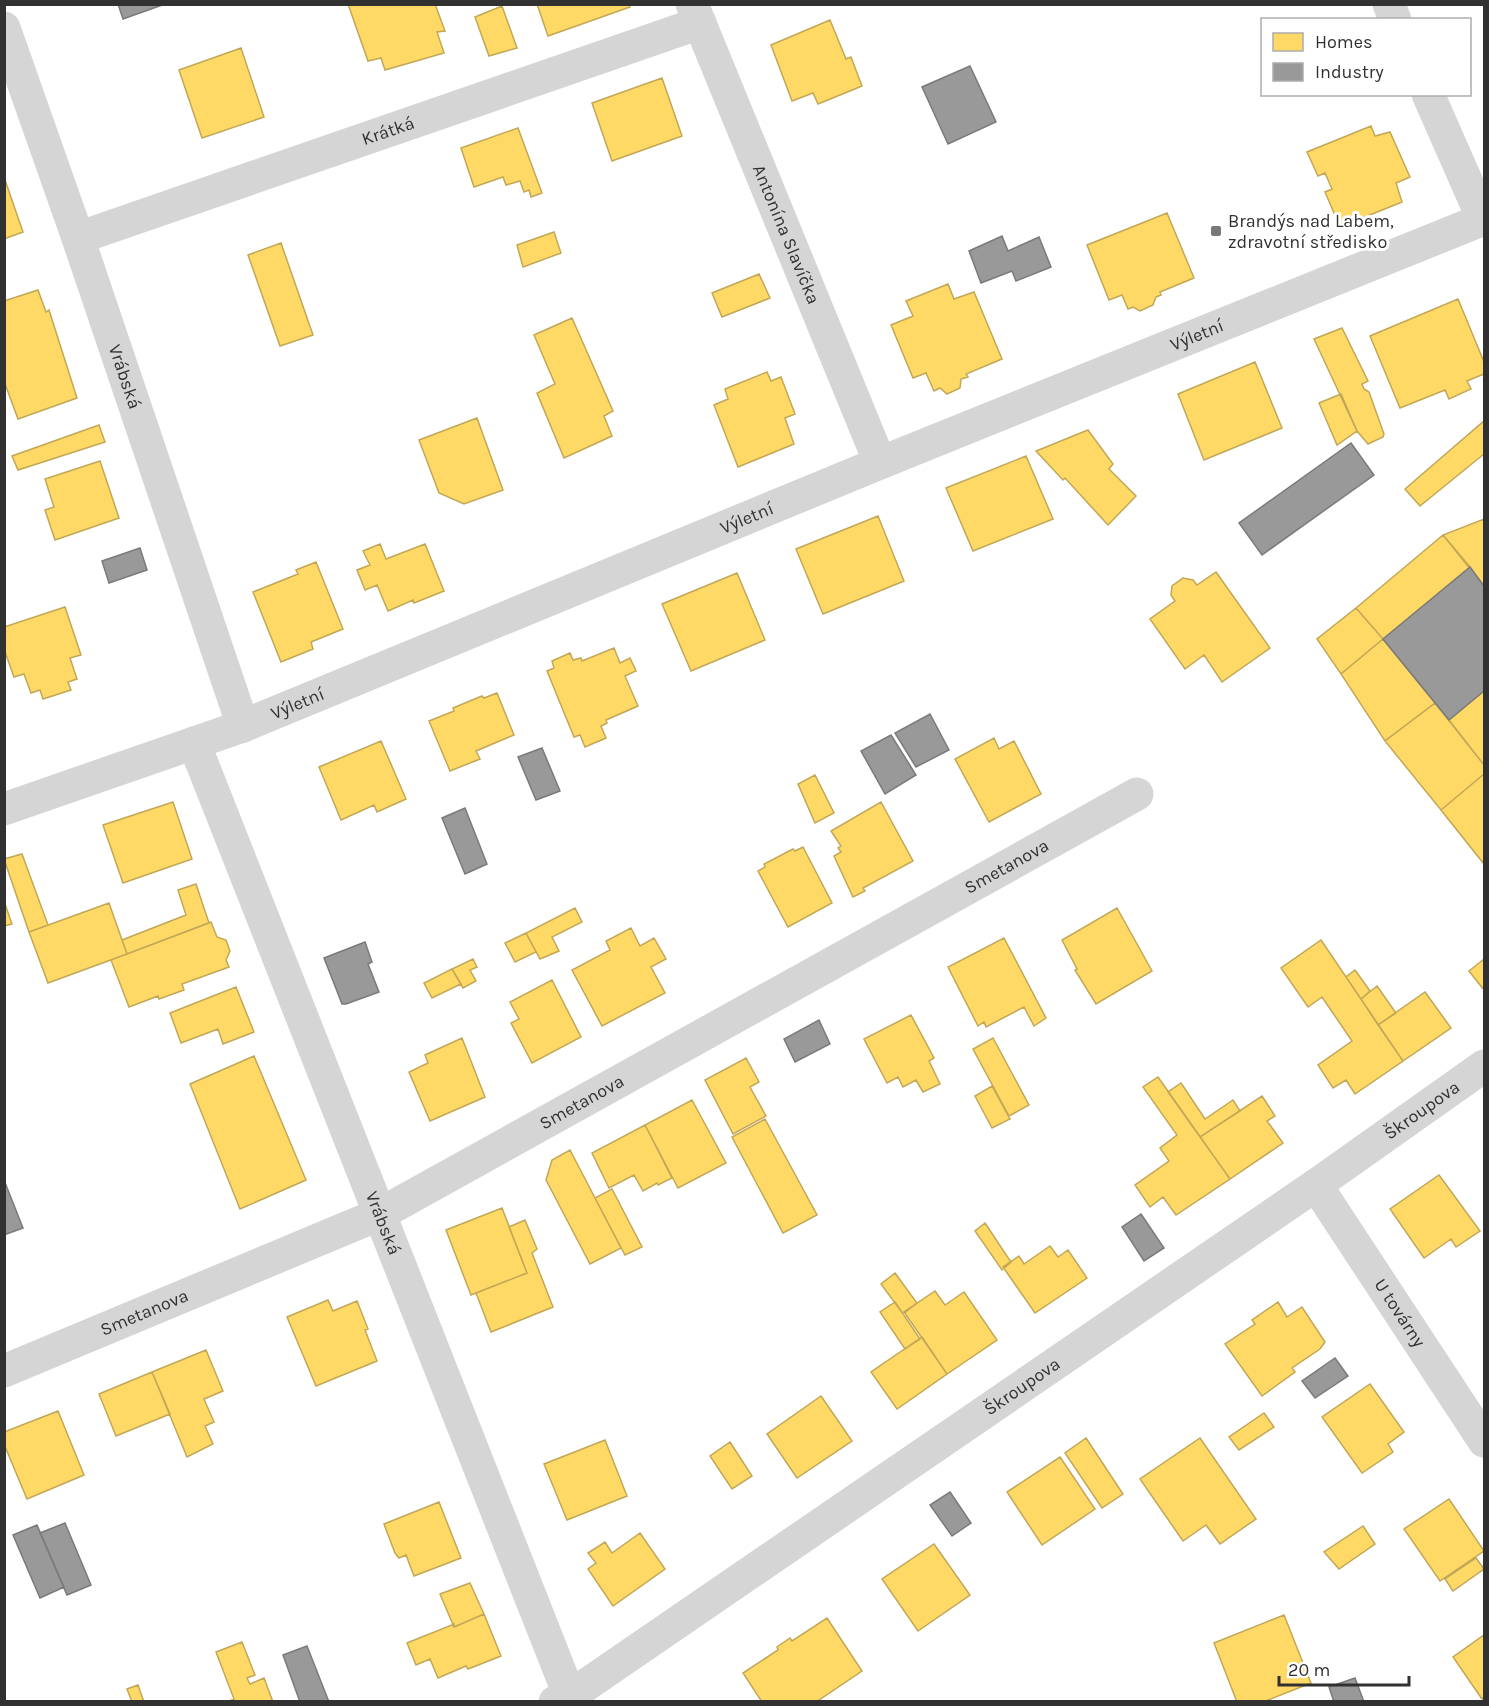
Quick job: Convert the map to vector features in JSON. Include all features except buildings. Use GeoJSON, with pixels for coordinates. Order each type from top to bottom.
{"type":"FeatureCollection","features":[{"type":"Feature","properties":{"kind":"street","name":"Krátká"},"geometry":{"type":"LineString","coordinates":[[78,238],[696,14]]}},
{"type":"Feature","properties":{"kind":"street","name":"Antonína Slavíčka"},"geometry":{"type":"LineString","coordinates":[[696,14],[880,463]]}},
{"type":"Feature","properties":{"kind":"street","name":"Vrábská"},"geometry":{"type":"LineString","coordinates":[[4,28],[78,238],[243,726]]}},
{"type":"Feature","properties":{"kind":"street"},"geometry":{"type":"LineString","coordinates":[[1429,96],[1484,219]]}},
{"type":"Feature","properties":{"kind":"street","name":"Výletní"},"geometry":{"type":"LineString","coordinates":[[4,809],[243,726],[880,463],[1484,219]]}},
{"type":"Feature","properties":{"kind":"street","name":"Vrábská"},"geometry":{"type":"LineString","coordinates":[[194,743],[380,1214],[566,1700]]}},
{"type":"Feature","properties":{"kind":"street","name":"Smetanova"},"geometry":{"type":"LineString","coordinates":[[4,1371],[380,1214],[1137,794]]}},
{"type":"Feature","properties":{"kind":"street","name":"Škroupova"},"geometry":{"type":"LineString","coordinates":[[566,1700],[1316,1185],[1485,1066]]}},
{"type":"Feature","properties":{"kind":"street","name":"U továrny"},"geometry":{"type":"LineString","coordinates":[[1316,1185],[1485,1441]]}},
{"type":"Feature","properties":{"kind":"place","name":"Brandýs nad Labem, zdravotní středisko"},"geometry":{"type":"Point","coordinates":[1216,231]}}]}
